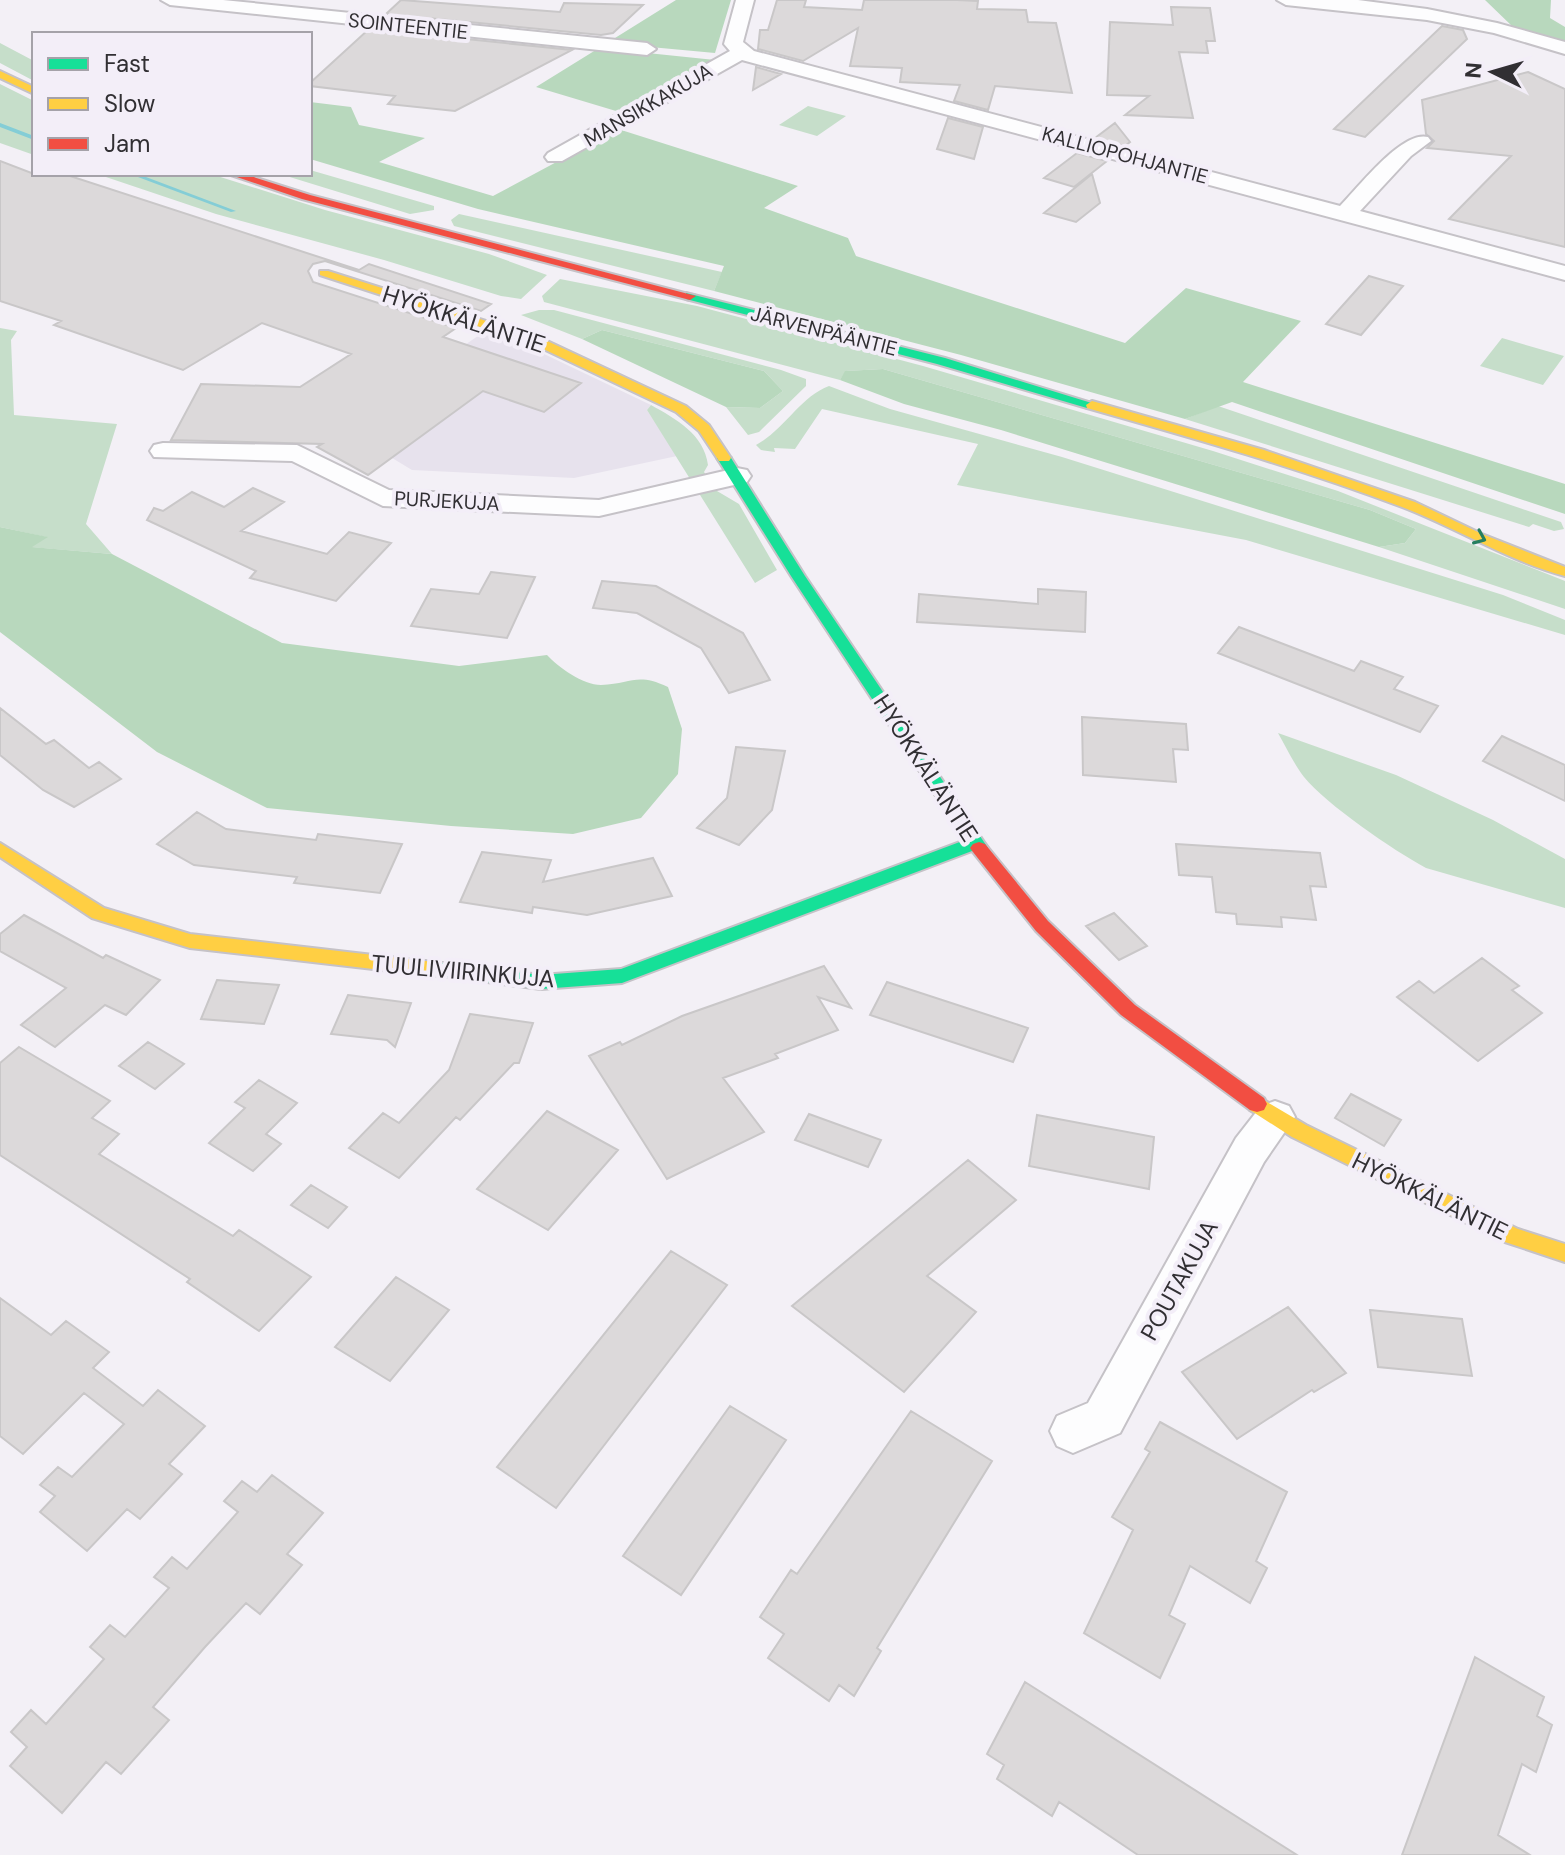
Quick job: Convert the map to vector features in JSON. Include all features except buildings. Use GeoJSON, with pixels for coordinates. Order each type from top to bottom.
{"type":"FeatureCollection","features":[{"type":"Feature","properties":{"kind":"street","name":"SOINTEENTIE"},"geometry":{"type":"LineString","coordinates":[[170,0],[647,49]]}},
{"type":"Feature","properties":{"kind":"street"},"geometry":{"type":"LineString","coordinates":[[740,53],[733,44],[745,0]]}},
{"type":"Feature","properties":{"kind":"street"},"geometry":{"type":"LineString","coordinates":[[1286,0],[1387,4],[1565,48]]}},
{"type":"Feature","properties":{"kind":"street","name":"MANSIKKAKUJA"},"geometry":{"type":"LineString","coordinates":[[555,157],[740,53]]}},
{"type":"Feature","properties":{"kind":"street","name":"KALLIOPOHJANTIE"},"geometry":{"type":"LineString","coordinates":[[740,53],[1565,273]]}},
{"type":"Feature","properties":{"kind":"street"},"geometry":{"type":"LineString","coordinates":[[0,74],[32,90]]}},
{"type":"Feature","properties":{"kind":"street"},"geometry":{"type":"LineString","coordinates":[[1345,214],[1404,152],[1421,141]]}},
{"type":"Feature","properties":{"kind":"street","name":"JÄRVENPÄÄNTIE"},"geometry":{"type":"LineString","coordinates":[[239,176],[306,197],[941,361],[1259,453],[1410,505],[1497,525]]}},
{"type":"Feature","properties":{"kind":"street","name":"HYÖKKÄLÄNTIE"},"geometry":{"type":"LineString","coordinates":[[324,273],[539,342],[681,409],[704,428],[737,476],[798,576],[975,843],[1042,926],[1128,1010],[1275,1117],[1485,1223],[1565,1253]]}},
{"type":"Feature","properties":{"kind":"street","name":"PURJEKUJA"},"geometry":{"type":"LineString","coordinates":[[163,451],[297,453],[383,498],[599,508],[737,476]]}},
{"type":"Feature","properties":{"kind":"street","name":"JÄRVENPÄÄNTIE"},"geometry":{"type":"LineString","coordinates":[[1410,505],[1477,537],[1565,572]]}},
{"type":"Feature","properties":{"kind":"street","name":"TUULIVIIRINKUJA"},"geometry":{"type":"LineString","coordinates":[[0,849],[98,913],[190,941],[541,982],[622,976],[975,843]]}},
{"type":"Feature","properties":{"kind":"street","name":"POUTAKUJA"},"geometry":{"type":"LineString","coordinates":[[1073,1431],[1104,1418],[1250,1150],[1275,1117]]}},
{"type":"Feature","properties":{"kind":"shaded area"},"geometry":{"type":"Polygon","coordinates":[[[485,331],[521,343],[651,405],[647,410],[677,456],[574,478],[412,470],[344,429],[485,331]]]}},
{"type":"Feature","properties":{"kind":"green space"},"geometry":{"type":"Polygon","coordinates":[[[676,0],[731,0],[715,53],[607,43],[676,0]]]}},
{"type":"Feature","properties":{"kind":"green space"},"geometry":{"type":"Polygon","coordinates":[[[1485,0],[1551,0],[1550,18],[1565,27],[1565,43],[1513,27],[1485,0]]]}},
{"type":"Feature","properties":{"kind":"green space"},"geometry":{"type":"Polygon","coordinates":[[[0,43],[32,60],[32,80],[0,63],[0,43]]]}},
{"type":"Feature","properties":{"kind":"green space"},"geometry":{"type":"Polygon","coordinates":[[[599,48],[715,60],[626,114],[536,87],[599,48]]]}},
{"type":"Feature","properties":{"kind":"green space"},"geometry":{"type":"Polygon","coordinates":[[[0,84],[32,100],[32,154],[0,143],[0,84]]]}},
{"type":"Feature","properties":{"kind":"green space"},"geometry":{"type":"Polygon","coordinates":[[[312,102],[351,107],[359,125],[425,138],[379,162],[493,196],[618,129],[798,186],[764,208],[848,238],[856,256],[1125,343],[1186,288],[1301,321],[1243,382],[1565,484],[1565,514],[1232,402],[1185,419],[961,355],[714,291],[724,266],[478,209],[312,160],[312,102]]]}},
{"type":"Feature","properties":{"kind":"green space"},"geometry":{"type":"Polygon","coordinates":[[[808,106],[846,116],[817,136],[779,125],[808,106]]]}},
{"type":"Feature","properties":{"kind":"green space"},"geometry":{"type":"Polygon","coordinates":[[[312,171],[434,206],[434,210],[410,214],[286,176],[312,176],[312,171]]]}},
{"type":"Feature","properties":{"kind":"green space"},"geometry":{"type":"Polygon","coordinates":[[[103,176],[217,176],[325,210],[489,254],[547,275],[521,299],[501,296],[216,214],[103,176]]]}},
{"type":"Feature","properties":{"kind":"green space"},"geometry":{"type":"Polygon","coordinates":[[[459,214],[722,272],[714,291],[454,226],[451,220],[459,214]]]}},
{"type":"Feature","properties":{"kind":"green space"},"geometry":{"type":"Polygon","coordinates":[[[560,279],[697,306],[923,366],[1338,491],[1565,581],[1565,609],[1379,547],[1405,543],[1416,529],[1370,510],[883,369],[846,371],[840,380],[544,302],[542,296],[560,279]]]}},
{"type":"Feature","properties":{"kind":"green space"},"geometry":{"type":"Polygon","coordinates":[[[554,310],[781,370],[806,379],[806,386],[759,432],[748,435],[726,407],[760,408],[783,391],[764,371],[602,330],[582,339],[521,315],[554,310]]]}},
{"type":"Feature","properties":{"kind":"green space"},"geometry":{"type":"Polygon","coordinates":[[[0,328],[17,331],[11,340],[14,415],[117,424],[86,524],[112,554],[30,547],[46,537],[0,527],[0,328]]]}},
{"type":"Feature","properties":{"kind":"green space"},"geometry":{"type":"Polygon","coordinates":[[[602,330],[764,371],[783,391],[760,408],[726,407],[582,339],[602,330]]]}},
{"type":"Feature","properties":{"kind":"green space"},"geometry":{"type":"Polygon","coordinates":[[[1502,338],[1564,356],[1543,385],[1480,366],[1502,338]]]}},
{"type":"Feature","properties":{"kind":"green space"},"geometry":{"type":"Polygon","coordinates":[[[883,369],[1370,510],[1416,529],[1405,543],[1379,547],[1001,430],[904,404],[840,380],[845,371],[883,369]]]}},
{"type":"Feature","properties":{"kind":"green space"},"geometry":{"type":"Polygon","coordinates":[[[829,386],[890,409],[1062,457],[1503,595],[1565,620],[1565,635],[1246,540],[957,485],[978,444],[822,409],[795,449],[774,448],[775,452],[761,450],[756,445],[810,397],[829,386]]]}},
{"type":"Feature","properties":{"kind":"green space"},"geometry":{"type":"Polygon","coordinates":[[[651,405],[695,436],[708,465],[704,472],[717,491],[739,504],[777,570],[755,583],[647,410],[651,405]]]}},
{"type":"Feature","properties":{"kind":"green space"},"geometry":{"type":"Polygon","coordinates":[[[1218,406],[1561,522],[1564,529],[1554,531],[1533,524],[1529,527],[1185,419],[1218,406]]]}},
{"type":"Feature","properties":{"kind":"green space"},"geometry":{"type":"Polygon","coordinates":[[[0,527],[48,537],[32,547],[112,554],[282,643],[459,666],[547,655],[571,674],[594,684],[648,680],[668,687],[682,729],[678,774],[641,818],[573,834],[267,808],[157,752],[0,632],[0,527]]]}},
{"type":"Feature","properties":{"kind":"green space"},"geometry":{"type":"Polygon","coordinates":[[[1278,733],[1396,775],[1493,820],[1565,859],[1565,908],[1426,868],[1412,860],[1361,826],[1314,788],[1300,772],[1278,733]]]}},
{"type":"Feature","properties":{"kind":"waterway"},"geometry":{"type":"LineString","coordinates":[[0,125],[32,137]]}},
{"type":"Feature","properties":{"kind":"waterway"},"geometry":{"type":"LineString","coordinates":[[138,176],[233,211]]}},
{"type":"Feature","properties":{"kind":"traffic: fast"},"geometry":{"type":"LineString","coordinates":[[690,296],[941,361],[1092,405]]}},
{"type":"Feature","properties":{"kind":"traffic: fast"},"geometry":{"type":"LineString","coordinates":[[724,458],[798,576],[979,848]]}},
{"type":"Feature","properties":{"kind":"traffic: fast"},"geometry":{"type":"LineString","coordinates":[[434,969],[541,982],[622,976],[975,843]]}},
{"type":"Feature","properties":{"kind":"traffic: slow"},"geometry":{"type":"LineString","coordinates":[[0,74],[32,90]]}},
{"type":"Feature","properties":{"kind":"traffic: slow"},"geometry":{"type":"LineString","coordinates":[[324,273],[539,342],[681,409],[704,428],[724,458]]}},
{"type":"Feature","properties":{"kind":"traffic: slow"},"geometry":{"type":"LineString","coordinates":[[1092,405],[1259,453],[1410,505],[1477,537],[1565,572]]}},
{"type":"Feature","properties":{"kind":"traffic: slow"},"geometry":{"type":"LineString","coordinates":[[0,849],[98,913],[190,941],[434,969]]}},
{"type":"Feature","properties":{"kind":"traffic: slow"},"geometry":{"type":"LineString","coordinates":[[1257,1104],[1299,1131],[1512,1236],[1565,1253]]}},
{"type":"Feature","properties":{"kind":"traffic: jam"},"geometry":{"type":"LineString","coordinates":[[239,176],[306,197],[690,296]]}},
{"type":"Feature","properties":{"kind":"traffic: jam"},"geometry":{"type":"LineString","coordinates":[[979,848],[1042,926],[1128,1010],[1257,1104]]}}]}
